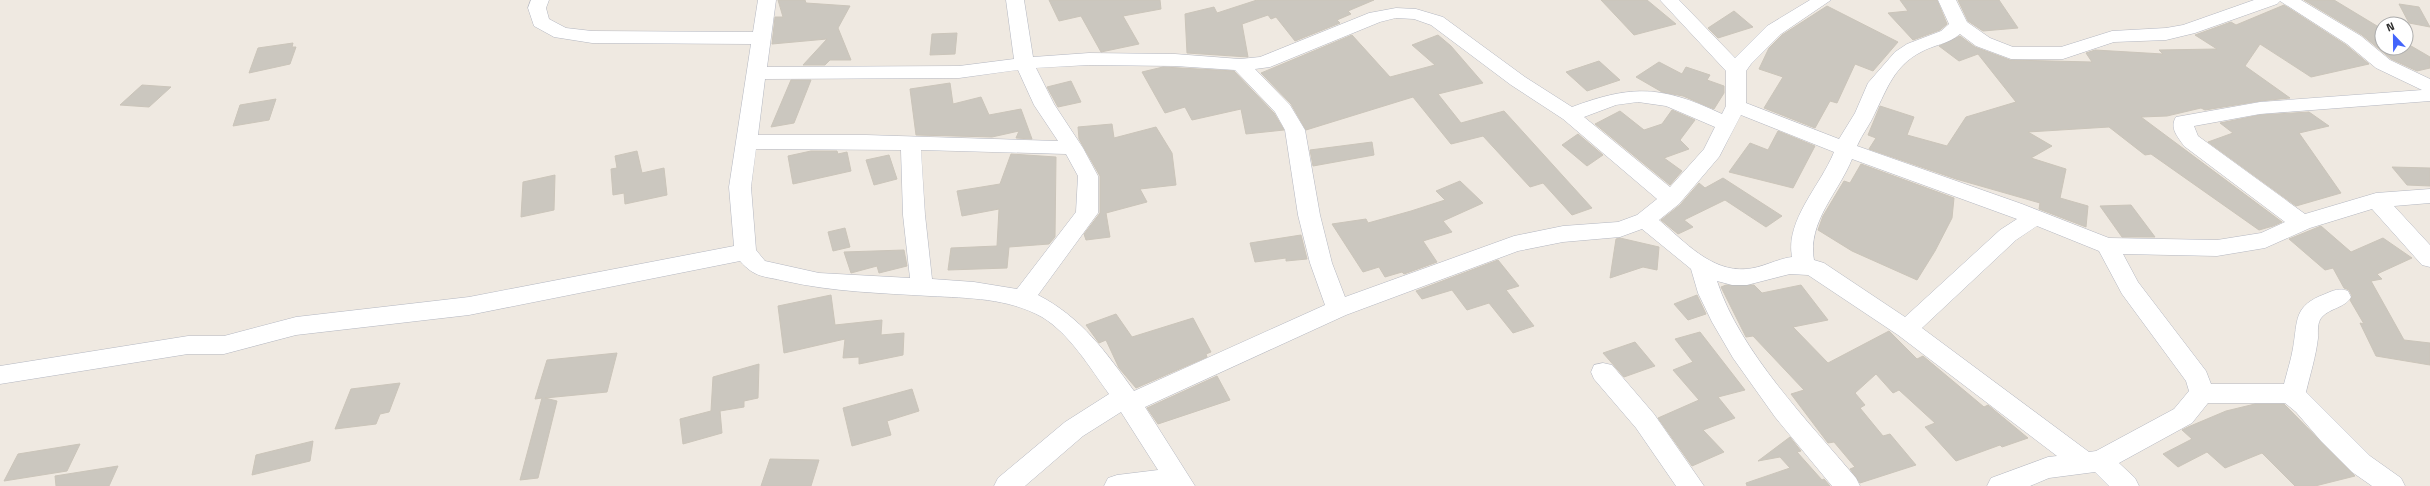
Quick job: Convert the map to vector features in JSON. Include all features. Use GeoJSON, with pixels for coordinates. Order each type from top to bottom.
{"type":"FeatureCollection","features":[{"type":"Feature","properties":{"kind":"street"},"geometry":{"type":"LineString","coordinates":[[540,0],[537,8],[540,22],[561,33],[600,38],[762,38]]}},
{"type":"Feature","properties":{"kind":"street"},"geometry":{"type":"LineString","coordinates":[[767,0],[740,187],[745,252],[758,267],[819,281],[974,290],[1023,298],[1051,312],[1070,328],[1094,355],[1126,400],[1179,483],[1117,486]]}},
{"type":"Feature","properties":{"kind":"street"},"geometry":{"type":"LineString","coordinates":[[1014,0],[1024,63],[1044,105],[1073,148],[1088,176],[1087,213],[1023,298]]}},
{"type":"Feature","properties":{"kind":"street"},"geometry":{"type":"LineString","coordinates":[[1670,0],[1736,70]]}},
{"type":"Feature","properties":{"kind":"street"},"geometry":{"type":"LineString","coordinates":[[1007,486],[1074,429],[1126,400],[1338,309],[1514,244],[1563,234],[1620,229],[1645,220],[1671,199],[1712,152],[1732,115],[1736,70],[1754,48],[1774,30],[1822,0]]}},
{"type":"Feature","properties":{"kind":"street"},"geometry":{"type":"LineString","coordinates":[[1947,0],[1959,26],[1984,42],[2004,52],[2062,53],[2112,37],[2166,34],[2188,29],[2272,0]]}},
{"type":"Feature","properties":{"kind":"street"},"geometry":{"type":"LineString","coordinates":[[2288,0],[2349,37],[2383,64],[2430,86]]}},
{"type":"Feature","properties":{"kind":"street"},"geometry":{"type":"LineString","coordinates":[[757,73],[959,72],[1024,63],[1105,59],[1175,60],[1240,65],[1263,63],[1376,18],[1396,13],[1416,14],[1437,21],[1518,80],[1570,115],[1671,199]]}},
{"type":"Feature","properties":{"kind":"street"},"geometry":{"type":"LineString","coordinates":[[1804,264],[1802,248],[1803,237],[1810,217],[1841,161],[1845,149],[1885,74],[1902,56],[1914,48],[1948,35],[1959,26]]}},
{"type":"Feature","properties":{"kind":"street"},"geometry":{"type":"LineString","coordinates":[[1240,65],[1283,109],[1295,130],[1309,215],[1321,263],[1338,309]]}},
{"type":"Feature","properties":{"kind":"street"},"geometry":{"type":"LineString","coordinates":[[2302,223],[2191,141],[2184,130],[2183,122],[2260,108],[2430,95]]}},
{"type":"Feature","properties":{"kind":"street"},"geometry":{"type":"LineString","coordinates":[[1570,115],[1601,104],[1638,96],[1664,99],[1688,106],[1732,115],[1845,149],[2107,246],[2217,248],[2265,240],[2302,223],[2376,200],[2430,196]]}},
{"type":"Feature","properties":{"kind":"street"},"geometry":{"type":"LineString","coordinates":[[746,142],[1073,148]]}},
{"type":"Feature","properties":{"kind":"street"},"geometry":{"type":"LineString","coordinates":[[911,144],[922,287]]}},
{"type":"Feature","properties":{"kind":"street"},"geometry":{"type":"LineString","coordinates":[[2376,200],[2430,259]]}},
{"type":"Feature","properties":{"kind":"street"},"geometry":{"type":"LineString","coordinates":[[1906,329],[2008,235],[2034,218]]}},
{"type":"Feature","properties":{"kind":"street"},"geometry":{"type":"LineString","coordinates":[[1645,220],[1701,266],[1719,273],[1745,277],[1795,264],[1804,264],[1816,269],[1906,329],[2126,486]]}},
{"type":"Feature","properties":{"kind":"street"},"geometry":{"type":"LineString","coordinates":[[2107,246],[2130,288],[2197,378],[2202,393]]}},
{"type":"Feature","properties":{"kind":"street"},"geometry":{"type":"LineString","coordinates":[[0,375],[188,345],[224,345],[296,326],[469,306],[745,252]]}},
{"type":"Feature","properties":{"kind":"street"},"geometry":{"type":"LineString","coordinates":[[1701,266],[1711,298],[1743,354],[1847,486]]}},
{"type":"Feature","properties":{"kind":"street"},"geometry":{"type":"LineString","coordinates":[[2293,396],[2305,347],[2307,322],[2312,312],[2325,303],[2340,297]]}},
{"type":"Feature","properties":{"kind":"street"},"geometry":{"type":"LineString","coordinates":[[1603,372],[1645,420],[1691,486]]}},
{"type":"Feature","properties":{"kind":"street"},"geometry":{"type":"LineString","coordinates":[[2202,393],[2246,395],[2283,393],[2293,396],[2305,405],[2330,434],[2361,464],[2392,486]]}},
{"type":"Feature","properties":{"kind":"street"},"geometry":{"type":"LineString","coordinates":[[2000,486],[2048,468],[2092,461],[2183,416],[2202,393]]}},
{"type":"Feature","properties":{"kind":"building"},"geometry":{"type":"Polygon","coordinates":[[[778,0],[805,0],[806,3],[850,6],[838,28],[851,60],[830,60],[825,65],[803,65],[827,39],[772,44],[775,17],[783,17],[778,0]]]}},
{"type":"Feature","properties":{"kind":"building"},"geometry":{"type":"Polygon","coordinates":[[[1049,0],[1160,0],[1161,9],[1123,16],[1139,44],[1101,52],[1081,16],[1059,21],[1049,0]]]}},
{"type":"Feature","properties":{"kind":"building"},"geometry":{"type":"Polygon","coordinates":[[[1257,0],[1374,0],[1348,11],[1351,14],[1337,20],[1340,23],[1295,41],[1276,17],[1271,19],[1268,15],[1242,24],[1248,57],[1187,53],[1185,14],[1214,7],[1217,13],[1257,0]]]}},
{"type":"Feature","properties":{"kind":"building"},"geometry":{"type":"Polygon","coordinates":[[[1601,0],[1647,0],[1676,24],[1634,35],[1601,0]]]}},
{"type":"Feature","properties":{"kind":"building"},"geometry":{"type":"Polygon","coordinates":[[[1900,0],[1937,0],[1947,24],[1940,30],[1913,40],[1888,13],[1908,11],[1900,0]]]}},
{"type":"Feature","properties":{"kind":"building"},"geometry":{"type":"Polygon","coordinates":[[[1958,0],[1999,0],[2018,28],[1983,31],[1968,21],[1958,0]]]}},
{"type":"Feature","properties":{"kind":"building"},"geometry":{"type":"Polygon","coordinates":[[[2304,0],[2334,0],[2374,24],[2374,45],[2362,35],[2304,0]]]}},
{"type":"Feature","properties":{"kind":"building"},"geometry":{"type":"Polygon","coordinates":[[[2399,4],[2419,7],[2430,27],[2414,24],[2414,16],[2405,16],[2399,4]]]}},
{"type":"Feature","properties":{"kind":"building"},"geometry":{"type":"Polygon","coordinates":[[[2284,5],[2346,45],[2369,64],[2311,77],[2260,44],[2245,66],[2290,98],[2260,101],[2205,110],[2201,108],[2167,116],[2141,117],[2282,222],[2273,226],[2259,230],[2151,154],[2145,155],[2109,127],[2028,132],[2052,146],[2031,158],[2066,169],[2060,198],[2088,206],[2086,227],[2039,209],[2040,203],[1956,179],[1869,149],[1876,138],[1868,135],[1880,106],[1914,117],[1907,135],[1947,146],[1966,117],[2016,102],[1978,54],[1959,61],[1939,46],[1960,36],[1975,47],[2010,60],[2092,62],[2086,53],[2095,50],[2163,54],[2159,50],[2217,49],[2195,35],[2231,22],[2236,25],[2284,5]]]}},
{"type":"Feature","properties":{"kind":"building"},"geometry":{"type":"Polygon","coordinates":[[[1827,6],[1898,42],[1873,71],[1855,64],[1837,103],[1830,101],[1815,128],[1764,108],[1783,77],[1759,69],[1769,48],[1782,35],[1827,6]]]}},
{"type":"Feature","properties":{"kind":"building"},"geometry":{"type":"Polygon","coordinates":[[[1734,11],[1753,27],[1718,38],[1708,28],[1734,11]]]}},
{"type":"Feature","properties":{"kind":"building"},"geometry":{"type":"Polygon","coordinates":[[[957,33],[955,54],[930,55],[932,34],[957,33]]]}},
{"type":"Feature","properties":{"kind":"building"},"geometry":{"type":"Polygon","coordinates":[[[1352,35],[1390,77],[1435,65],[1412,45],[1438,35],[1451,46],[1483,83],[1438,94],[1461,123],[1504,111],[1592,208],[1572,215],[1543,183],[1530,187],[1483,136],[1451,144],[1413,97],[1306,130],[1291,104],[1261,73],[1352,35]]]}},
{"type":"Feature","properties":{"kind":"building"},"geometry":{"type":"Polygon","coordinates":[[[293,43],[292,47],[296,47],[290,64],[249,73],[258,48],[293,43]]]}},
{"type":"Feature","properties":{"kind":"building"},"geometry":{"type":"Polygon","coordinates":[[[2414,48],[2430,57],[2430,68],[2417,71],[2387,56],[2414,56],[2414,48]]]}},
{"type":"Feature","properties":{"kind":"building"},"geometry":{"type":"Polygon","coordinates":[[[1599,61],[1620,80],[1587,91],[1566,72],[1599,61]]]}},
{"type":"Feature","properties":{"kind":"building"},"geometry":{"type":"Polygon","coordinates":[[[1659,62],[1682,74],[1686,67],[1710,75],[1707,80],[1724,86],[1724,93],[1714,109],[1683,96],[1662,92],[1636,77],[1659,62]]]}},
{"type":"Feature","properties":{"kind":"building"},"geometry":{"type":"Polygon","coordinates":[[[1163,67],[1234,71],[1274,113],[1284,130],[1246,134],[1241,109],[1192,120],[1185,107],[1165,113],[1142,72],[1163,67]]]}},
{"type":"Feature","properties":{"kind":"building"},"geometry":{"type":"Polygon","coordinates":[[[791,80],[811,80],[794,123],[771,127],[791,80]]]}},
{"type":"Feature","properties":{"kind":"building"},"geometry":{"type":"Polygon","coordinates":[[[1071,81],[1081,102],[1058,107],[1047,87],[1071,81]]]}},
{"type":"Feature","properties":{"kind":"building"},"geometry":{"type":"Polygon","coordinates":[[[950,83],[953,104],[981,97],[989,115],[1021,109],[1032,139],[1016,138],[1019,131],[992,137],[916,135],[910,89],[950,83]]]}},
{"type":"Feature","properties":{"kind":"building"},"geometry":{"type":"Polygon","coordinates":[[[142,85],[171,87],[149,107],[120,105],[142,85]]]}},
{"type":"Feature","properties":{"kind":"building"},"geometry":{"type":"Polygon","coordinates":[[[276,99],[269,120],[233,126],[240,105],[276,99]]]}},
{"type":"Feature","properties":{"kind":"building"},"geometry":{"type":"Polygon","coordinates":[[[1672,110],[1695,120],[1680,140],[1689,149],[1664,158],[1682,171],[1670,185],[1595,124],[1620,111],[1644,130],[1662,124],[1672,110]]]}},
{"type":"Feature","properties":{"kind":"building"},"geometry":{"type":"Polygon","coordinates":[[[2309,112],[2329,126],[2299,133],[2341,193],[2296,206],[2208,142],[2233,133],[2220,123],[2260,115],[2309,112]]]}},
{"type":"Feature","properties":{"kind":"building"},"geometry":{"type":"Polygon","coordinates":[[[1112,124],[1114,138],[1156,127],[1172,153],[1176,185],[1140,189],[1147,202],[1106,213],[1110,237],[1086,240],[1084,234],[1100,213],[1100,176],[1079,139],[1078,127],[1112,124]]]}},
{"type":"Feature","properties":{"kind":"building"},"geometry":{"type":"Polygon","coordinates":[[[1778,131],[1815,146],[1793,188],[1729,172],[1750,143],[1768,150],[1778,131]]]}},
{"type":"Feature","properties":{"kind":"building"},"geometry":{"type":"Polygon","coordinates":[[[1578,134],[1603,155],[1587,166],[1562,145],[1578,134]]]}},
{"type":"Feature","properties":{"kind":"building"},"geometry":{"type":"Polygon","coordinates":[[[1372,142],[1374,155],[1313,166],[1310,150],[1372,142]]]}},
{"type":"Feature","properties":{"kind":"building"},"geometry":{"type":"Polygon","coordinates":[[[637,151],[642,173],[664,168],[667,195],[625,204],[624,193],[613,195],[611,169],[617,168],[615,156],[637,151]]]}},
{"type":"Feature","properties":{"kind":"building"},"geometry":{"type":"Polygon","coordinates":[[[811,151],[837,151],[838,154],[847,152],[851,171],[793,184],[788,156],[811,151]]]}},
{"type":"Feature","properties":{"kind":"building"},"geometry":{"type":"Polygon","coordinates":[[[1011,154],[1056,157],[1055,237],[1049,244],[1009,247],[1007,268],[948,270],[951,248],[997,246],[999,209],[962,216],[957,191],[1000,184],[1011,154]]]}},
{"type":"Feature","properties":{"kind":"building"},"geometry":{"type":"Polygon","coordinates":[[[889,155],[897,179],[874,185],[866,160],[889,155]]]}},
{"type":"Feature","properties":{"kind":"building"},"geometry":{"type":"Polygon","coordinates":[[[1861,164],[1954,198],[1952,218],[1935,251],[1917,280],[1852,251],[1818,230],[1823,216],[1844,181],[1850,183],[1861,164]]]}},
{"type":"Feature","properties":{"kind":"building"},"geometry":{"type":"Polygon","coordinates":[[[2392,167],[2430,168],[2430,186],[2407,185],[2392,167]]]}},
{"type":"Feature","properties":{"kind":"building"},"geometry":{"type":"Polygon","coordinates":[[[555,175],[554,210],[521,217],[523,182],[555,175]]]}},
{"type":"Feature","properties":{"kind":"building"},"geometry":{"type":"Polygon","coordinates":[[[1723,178],[1782,216],[1766,227],[1725,200],[1684,220],[1693,227],[1678,234],[1661,220],[1680,205],[1699,183],[1705,188],[1723,178]]]}},
{"type":"Feature","properties":{"kind":"building"},"geometry":{"type":"Polygon","coordinates":[[[1460,181],[1483,203],[1443,221],[1452,232],[1423,241],[1437,262],[1404,274],[1402,272],[1385,277],[1379,267],[1363,272],[1332,224],[1366,219],[1368,223],[1445,200],[1436,191],[1460,181]]]}},
{"type":"Feature","properties":{"kind":"building"},"geometry":{"type":"Polygon","coordinates":[[[2131,205],[2155,237],[2122,237],[2100,206],[2131,205]]]}},
{"type":"Feature","properties":{"kind":"building"},"geometry":{"type":"Polygon","coordinates":[[[2321,226],[2351,252],[2383,238],[2412,258],[2377,274],[2382,279],[2371,281],[2404,340],[2430,343],[2430,365],[2376,356],[2360,323],[2364,324],[2350,300],[2352,296],[2349,290],[2344,288],[2333,268],[2325,270],[2289,239],[2321,226]]]}},
{"type":"Feature","properties":{"kind":"building"},"geometry":{"type":"Polygon","coordinates":[[[845,228],[850,247],[833,251],[828,232],[845,228]]]}},
{"type":"Feature","properties":{"kind":"building"},"geometry":{"type":"Polygon","coordinates":[[[1301,235],[1307,259],[1286,261],[1286,258],[1255,262],[1250,243],[1301,235]]]}},
{"type":"Feature","properties":{"kind":"building"},"geometry":{"type":"Polygon","coordinates":[[[1620,238],[1659,247],[1657,270],[1643,267],[1610,278],[1616,239],[1620,238]]]}},
{"type":"Feature","properties":{"kind":"building"},"geometry":{"type":"Polygon","coordinates":[[[904,250],[907,266],[879,273],[877,266],[851,273],[844,252],[904,250]]]}},
{"type":"Feature","properties":{"kind":"building"},"geometry":{"type":"Polygon","coordinates":[[[1498,260],[1519,286],[1506,290],[1534,326],[1513,333],[1489,303],[1467,310],[1452,290],[1422,299],[1416,291],[1498,260]]]}},
{"type":"Feature","properties":{"kind":"building"},"geometry":{"type":"Polygon","coordinates":[[[1726,285],[1754,285],[1762,293],[1801,285],[1828,320],[1793,327],[1828,363],[1889,331],[1917,359],[1923,356],[1984,407],[1988,405],[2028,438],[2002,447],[2000,445],[1956,461],[1925,427],[1935,423],[1899,390],[1893,393],[1876,374],[1855,393],[1865,405],[1860,408],[1883,436],[1890,434],[1916,465],[1860,483],[1850,469],[1855,467],[1834,442],[1828,443],[1791,394],[1804,390],[1753,336],[1746,337],[1721,287],[1726,285]]]}},
{"type":"Feature","properties":{"kind":"building"},"geometry":{"type":"Polygon","coordinates":[[[831,295],[835,325],[882,320],[881,335],[904,333],[903,355],[859,364],[859,357],[843,358],[845,339],[784,353],[778,306],[831,295]]]}},
{"type":"Feature","properties":{"kind":"building"},"geometry":{"type":"Polygon","coordinates":[[[1697,295],[1706,314],[1688,320],[1674,304],[1697,295]]]}},
{"type":"Feature","properties":{"kind":"building"},"geometry":{"type":"Polygon","coordinates":[[[1116,314],[1132,337],[1193,318],[1211,352],[1206,354],[1207,357],[1136,388],[1119,368],[1106,340],[1099,343],[1086,325],[1116,314]]]}},
{"type":"Feature","properties":{"kind":"building"},"geometry":{"type":"Polygon","coordinates":[[[1700,332],[1745,390],[1718,397],[1735,418],[1703,430],[1724,452],[1692,466],[1658,418],[1699,400],[1673,370],[1693,362],[1675,339],[1700,332]]]}},
{"type":"Feature","properties":{"kind":"building"},"geometry":{"type":"Polygon","coordinates":[[[1635,342],[1655,366],[1624,377],[1603,353],[1635,342]]]}},
{"type":"Feature","properties":{"kind":"building"},"geometry":{"type":"Polygon","coordinates":[[[617,353],[607,392],[545,398],[557,401],[538,478],[520,480],[542,398],[535,399],[547,360],[617,353]]]}},
{"type":"Feature","properties":{"kind":"building"},"geometry":{"type":"Polygon","coordinates":[[[759,364],[758,398],[744,401],[744,407],[720,411],[722,433],[683,444],[680,419],[711,411],[713,377],[759,364]]]}},
{"type":"Feature","properties":{"kind":"building"},"geometry":{"type":"Polygon","coordinates":[[[1217,376],[1230,400],[1158,424],[1147,408],[1217,376]]]}},
{"type":"Feature","properties":{"kind":"building"},"geometry":{"type":"Polygon","coordinates":[[[400,383],[389,412],[380,414],[376,424],[335,429],[351,389],[400,383]]]}},
{"type":"Feature","properties":{"kind":"building"},"geometry":{"type":"Polygon","coordinates":[[[912,389],[919,411],[887,421],[891,435],[852,446],[843,408],[912,389]]]}},
{"type":"Feature","properties":{"kind":"building"},"geometry":{"type":"Polygon","coordinates":[[[2255,404],[2284,404],[2355,476],[2315,486],[2295,486],[2262,453],[2225,468],[2207,452],[2178,467],[2163,454],[2192,439],[2182,430],[2226,411],[2255,404]]]}},
{"type":"Feature","properties":{"kind":"building"},"geometry":{"type":"Polygon","coordinates":[[[1790,437],[1801,451],[1797,452],[1822,480],[1824,479],[1830,486],[1747,486],[1746,483],[1790,468],[1780,457],[1758,461],[1790,437]]]}},
{"type":"Feature","properties":{"kind":"building"},"geometry":{"type":"Polygon","coordinates":[[[313,441],[310,461],[252,475],[256,455],[313,441]]]}},
{"type":"Feature","properties":{"kind":"building"},"geometry":{"type":"Polygon","coordinates":[[[80,444],[67,471],[4,481],[18,454],[80,444]]]}},
{"type":"Feature","properties":{"kind":"building"},"geometry":{"type":"Polygon","coordinates":[[[770,459],[819,460],[811,486],[761,486],[770,459]]]}},
{"type":"Feature","properties":{"kind":"building"},"geometry":{"type":"Polygon","coordinates":[[[118,466],[109,486],[56,486],[55,476],[118,466]]]}}]}
